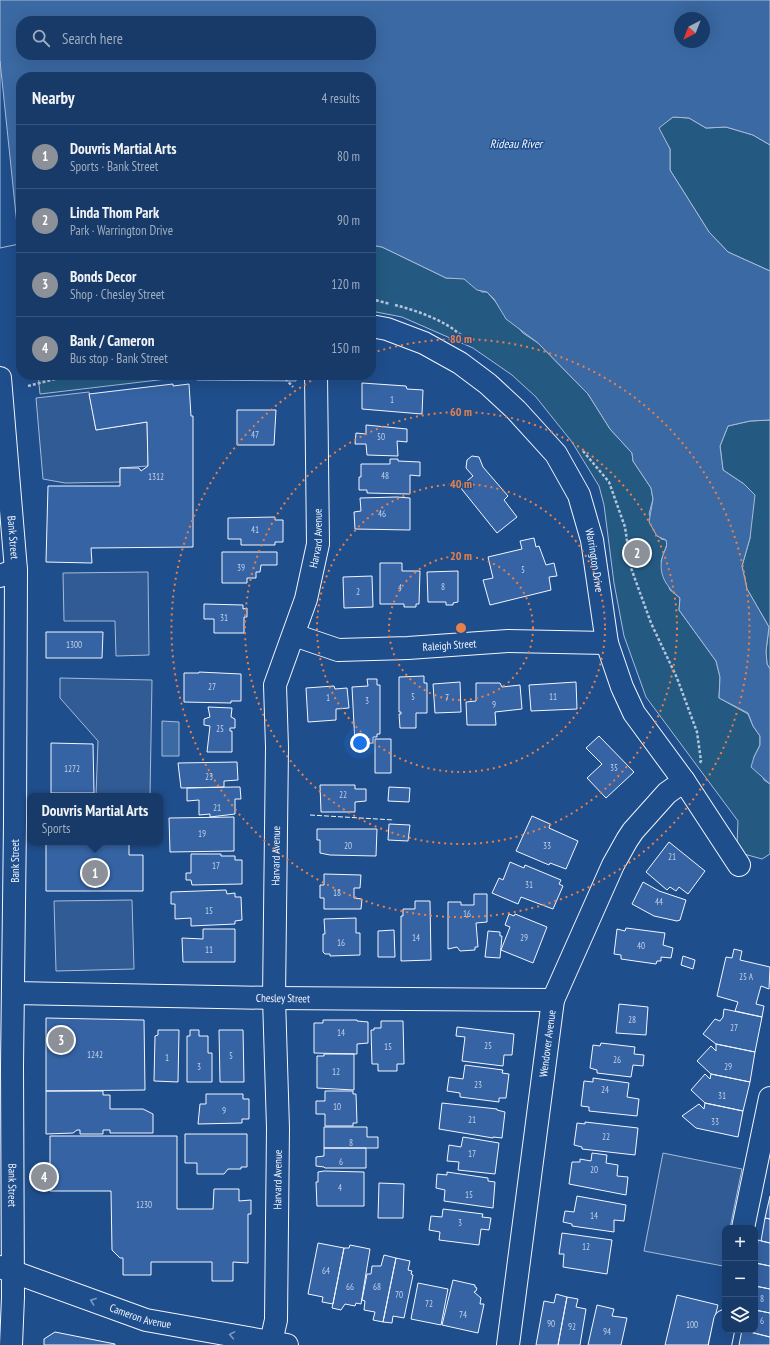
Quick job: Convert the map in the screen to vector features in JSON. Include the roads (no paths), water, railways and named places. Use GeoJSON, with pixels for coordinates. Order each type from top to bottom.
{"type":"FeatureCollection","features":[{"type":"Feature","properties":{"kind":"street","name":"Warrington Drive"},"geometry":{"type":"LineString","coordinates":[[376,327],[387,329],[424,343],[460,363],[488,384],[516,410],[556,454],[579,495],[592,540],[607,642],[622,687],[634,713],[684,781],[739,866]]}},
{"type":"Feature","properties":{"kind":"street","name":"Bank Street"},"geometry":{"type":"LineString","coordinates":[[0,378],[14,993],[6,1269],[11,1345]]}},
{"type":"Feature","properties":{"kind":"street","name":"Harvard Avenue"},"geometry":{"type":"LineString","coordinates":[[279,1344],[276,1320],[278,1128],[274,998],[276,685],[306,598],[318,544],[316,380]]}},
{"type":"Feature","properties":{"kind":"street","name":"Raleigh Street"},"geometry":{"type":"LineString","coordinates":[[294,635],[338,650],[408,648],[508,641],[607,642]]}},
{"type":"Feature","properties":{"kind":"street","name":"Wendover Avenue"},"geometry":{"type":"LineString","coordinates":[[508,1345],[553,1000],[613,864],[627,840],[633,831],[667,793],[684,781]]}},
{"type":"Feature","properties":{"kind":"street","name":"Chesley Street"},"geometry":{"type":"LineString","coordinates":[[14,993],[274,998],[553,1000]]}},
{"type":"Feature","properties":{"kind":"street"},"geometry":{"type":"LineString","coordinates":[[745,1225],[770,1098]]}},
{"type":"Feature","properties":{"kind":"street","name":"Cameron Avenue"},"geometry":{"type":"LineString","coordinates":[[6,1269],[146,1320],[279,1344]]}},
{"type":"Feature","properties":{"kind":"street"},"geometry":{"type":"LineString","coordinates":[[720,1345],[722,1333]]}},
{"type":"Feature","properties":{"kind":"water","name":"Rideau River"},"geometry":{"type":"Polygon","coordinates":[[[0,0],[770,0],[770,145],[753,135],[726,127],[706,128],[689,118],[673,117],[659,128],[670,149],[670,170],[709,232],[728,252],[770,271],[770,420],[750,421],[728,426],[720,446],[723,470],[744,484],[755,495],[750,538],[742,566],[747,589],[769,627],[766,651],[767,664],[770,669],[770,784],[751,767],[760,745],[760,736],[753,726],[748,713],[719,698],[720,677],[716,661],[679,610],[680,598],[675,594],[664,579],[661,562],[667,542],[666,540],[657,536],[649,522],[653,499],[651,488],[633,461],[632,453],[610,429],[588,394],[538,343],[506,319],[494,299],[487,292],[477,290],[464,279],[446,278],[382,247],[376,246],[376,72],[16,72],[16,242],[0,246],[0,0]]]}},
{"type":"Feature","properties":{"kind":"water"},"geometry":{"type":"Polygon","coordinates":[[[162,721],[179,722],[179,756],[162,756],[162,721]]]}},
{"type":"Feature","properties":{"kind":"place","name":"Linda Thom Park"},"geometry":{"type":"Point","coordinates":[637,553]}},
{"type":"Feature","properties":{"kind":"place","name":"Douvris Martial Arts"},"geometry":{"type":"Point","coordinates":[95,873]}},
{"type":"Feature","properties":{"kind":"place","name":"Bonds Decor"},"geometry":{"type":"Point","coordinates":[61,1040]}},
{"type":"Feature","properties":{"kind":"place","name":"Bank / Cameron"},"geometry":{"type":"Point","coordinates":[44,1177]}}]}
